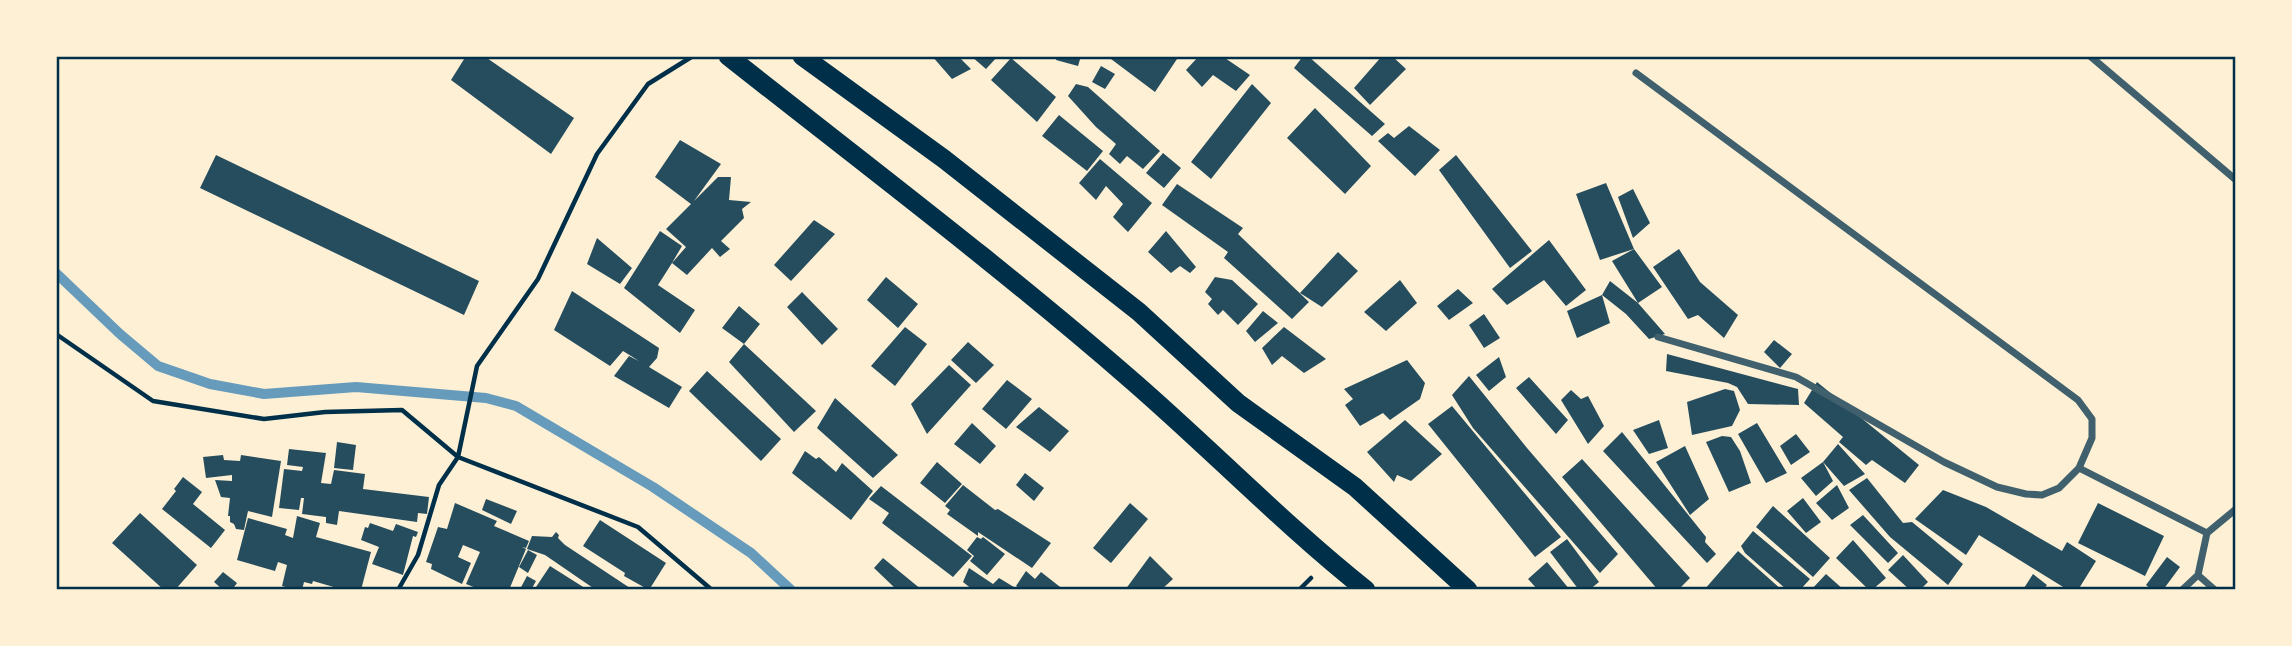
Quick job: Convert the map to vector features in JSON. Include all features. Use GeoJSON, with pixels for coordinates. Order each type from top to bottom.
{"type":"FeatureCollection","features":[{"type":"Feature","properties":{"kind":"highway"},"geometry":{"type":"LineString","coordinates":[[728,56],[1127,376],[1329,560],[1366,590]]}},
{"type":"Feature","properties":{"kind":"highway"},"geometry":{"type":"LineString","coordinates":[[802,56],[944,159],[1139,312],[1238,404],[1355,487],[1468,590]]}},
{"type":"Feature","properties":{"kind":"street"},"geometry":{"type":"LineString","coordinates":[[2090,56],[2236,180]]}},
{"type":"Feature","properties":{"kind":"street"},"geometry":{"type":"LineString","coordinates":[[1636,73],[2078,400],[2092,419],[2092,438],[2079,468],[2059,488],[2042,495],[1997,487],[1944,462],[1796,377],[1658,337]]}},
{"type":"Feature","properties":{"kind":"street"},"geometry":{"type":"LineString","coordinates":[[2079,468],[2207,533]]}},
{"type":"Feature","properties":{"kind":"street"},"geometry":{"type":"LineString","coordinates":[[2182,590],[2198,575],[2207,533],[2236,509]]}},
{"type":"Feature","properties":{"kind":"street"},"geometry":{"type":"LineString","coordinates":[[2198,575],[2215,590]]}},
{"type":"Feature","properties":{"kind":"path"},"geometry":{"type":"LineString","coordinates":[[398,590],[418,555],[439,485],[458,457],[477,366],[538,279],[597,154],[648,84],[693,56]]}},
{"type":"Feature","properties":{"kind":"path"},"geometry":{"type":"LineString","coordinates":[[56,334],[153,401],[264,419],[326,412],[402,410],[458,457],[638,527],[712,590]]}},
{"type":"Feature","properties":{"kind":"building"},"geometry":{"type":"Polygon","coordinates":[[[466,56],[484,56],[574,118],[551,154],[451,80],[466,56]]]}},
{"type":"Feature","properties":{"kind":"building"},"geometry":{"type":"Polygon","coordinates":[[[932,56],[958,56],[971,69],[952,79],[932,56]]]}},
{"type":"Feature","properties":{"kind":"building"},"geometry":{"type":"Polygon","coordinates":[[[971,56],[998,56],[986,69],[971,56]]]}},
{"type":"Feature","properties":{"kind":"building"},"geometry":{"type":"Polygon","coordinates":[[[1057,56],[1081,56],[1078,66],[1056,60],[1057,56]]]}},
{"type":"Feature","properties":{"kind":"building"},"geometry":{"type":"Polygon","coordinates":[[[1107,56],[1179,56],[1155,92],[1107,56]]]}},
{"type":"Feature","properties":{"kind":"building"},"geometry":{"type":"Polygon","coordinates":[[[1199,56],[1222,56],[1250,75],[1236,91],[1213,75],[1202,87],[1186,70],[1199,56]]]}},
{"type":"Feature","properties":{"kind":"building"},"geometry":{"type":"Polygon","coordinates":[[[1303,56],[1308,56],[1385,124],[1372,136],[1294,68],[1303,56]]]}},
{"type":"Feature","properties":{"kind":"building"},"geometry":{"type":"Polygon","coordinates":[[[1382,56],[1392,56],[1406,69],[1370,105],[1354,88],[1382,56]]]}},
{"type":"Feature","properties":{"kind":"building"},"geometry":{"type":"Polygon","coordinates":[[[1011,58],[1056,97],[1037,122],[991,80],[1011,58]]]}},
{"type":"Feature","properties":{"kind":"building"},"geometry":{"type":"Polygon","coordinates":[[[1101,66],[1115,74],[1105,89],[1092,82],[1101,66]]]}},
{"type":"Feature","properties":{"kind":"building"},"geometry":{"type":"Polygon","coordinates":[[[1076,84],[1088,87],[1160,151],[1143,169],[1127,156],[1120,164],[1109,154],[1116,144],[1096,127],[1068,96],[1076,84]]]}},
{"type":"Feature","properties":{"kind":"building"},"geometry":{"type":"Polygon","coordinates":[[[1252,84],[1271,103],[1211,179],[1191,162],[1252,84]]]}},
{"type":"Feature","properties":{"kind":"building"},"geometry":{"type":"Polygon","coordinates":[[[1315,108],[1371,166],[1345,194],[1287,138],[1315,108]]]}},
{"type":"Feature","properties":{"kind":"building"},"geometry":{"type":"Polygon","coordinates":[[[1059,115],[1103,151],[1087,171],[1042,136],[1059,115]]]}},
{"type":"Feature","properties":{"kind":"building"},"geometry":{"type":"Polygon","coordinates":[[[1409,126],[1440,150],[1415,176],[1378,141],[1388,133],[1394,138],[1409,126]]]}},
{"type":"Feature","properties":{"kind":"building"},"geometry":{"type":"Polygon","coordinates":[[[680,140],[721,164],[694,201],[718,177],[731,177],[729,200],[751,202],[742,209],[744,218],[721,241],[730,249],[720,257],[712,248],[687,275],[672,263],[686,247],[666,229],[691,204],[655,177],[680,140]]]}},
{"type":"Feature","properties":{"kind":"building"},"geometry":{"type":"Polygon","coordinates":[[[1163,153],[1181,168],[1164,188],[1146,173],[1163,153]]]}},
{"type":"Feature","properties":{"kind":"building"},"geometry":{"type":"Polygon","coordinates":[[[216,155],[479,281],[464,315],[200,188],[216,155]]]}},
{"type":"Feature","properties":{"kind":"building"},"geometry":{"type":"Polygon","coordinates":[[[1456,155],[1532,251],[1510,268],[1439,170],[1456,155]]]}},
{"type":"Feature","properties":{"kind":"building"},"geometry":{"type":"Polygon","coordinates":[[[1100,159],[1152,203],[1128,232],[1113,217],[1123,204],[1106,186],[1096,200],[1079,183],[1100,159]]]}},
{"type":"Feature","properties":{"kind":"building"},"geometry":{"type":"Polygon","coordinates":[[[1606,183],[1634,249],[1600,260],[1576,194],[1606,183]]]}},
{"type":"Feature","properties":{"kind":"building"},"geometry":{"type":"Polygon","coordinates":[[[1177,184],[1243,228],[1238,234],[1309,302],[1292,319],[1224,258],[1228,252],[1162,205],[1177,184]]]}},
{"type":"Feature","properties":{"kind":"building"},"geometry":{"type":"Polygon","coordinates":[[[1633,189],[1650,223],[1633,238],[1618,197],[1633,189]]]}},
{"type":"Feature","properties":{"kind":"building"},"geometry":{"type":"Polygon","coordinates":[[[814,220],[835,234],[791,281],[774,265],[814,220]]]}},
{"type":"Feature","properties":{"kind":"building"},"geometry":{"type":"Polygon","coordinates":[[[660,231],[682,246],[658,285],[695,310],[680,333],[624,288],[660,231]]]}},
{"type":"Feature","properties":{"kind":"building"},"geometry":{"type":"Polygon","coordinates":[[[1166,231],[1196,267],[1190,273],[1180,266],[1171,273],[1148,252],[1166,231]]]}},
{"type":"Feature","properties":{"kind":"building"},"geometry":{"type":"Polygon","coordinates":[[[597,238],[632,268],[620,284],[587,264],[597,238]]]}},
{"type":"Feature","properties":{"kind":"building"},"geometry":{"type":"Polygon","coordinates":[[[1549,240],[1586,290],[1566,306],[1544,280],[1507,305],[1492,289],[1549,240]]]}},
{"type":"Feature","properties":{"kind":"building"},"geometry":{"type":"Polygon","coordinates":[[[1634,249],[1662,287],[1638,303],[1612,261],[1634,249]]]}},
{"type":"Feature","properties":{"kind":"building"},"geometry":{"type":"Polygon","coordinates":[[[1679,249],[1700,282],[1738,315],[1724,338],[1698,315],[1688,319],[1653,267],[1679,249]]]}},
{"type":"Feature","properties":{"kind":"building"},"geometry":{"type":"Polygon","coordinates":[[[1338,252],[1358,271],[1322,307],[1300,293],[1338,252]]]}},
{"type":"Feature","properties":{"kind":"building"},"geometry":{"type":"Polygon","coordinates":[[[886,277],[918,304],[898,328],[867,300],[886,277]]]}},
{"type":"Feature","properties":{"kind":"building"},"geometry":{"type":"Polygon","coordinates":[[[1215,277],[1232,280],[1258,304],[1238,325],[1223,310],[1218,315],[1208,304],[1212,299],[1205,292],[1215,277]]]}},
{"type":"Feature","properties":{"kind":"building"},"geometry":{"type":"Polygon","coordinates":[[[1400,280],[1417,303],[1386,331],[1364,312],[1400,280]]]}},
{"type":"Feature","properties":{"kind":"building"},"geometry":{"type":"Polygon","coordinates":[[[1610,281],[1638,303],[1665,334],[1649,339],[1626,314],[1602,295],[1610,281]]]}},
{"type":"Feature","properties":{"kind":"building"},"geometry":{"type":"Polygon","coordinates":[[[1458,289],[1473,303],[1449,320],[1437,306],[1458,289]]]}},
{"type":"Feature","properties":{"kind":"building"},"geometry":{"type":"Polygon","coordinates":[[[572,291],[659,348],[657,358],[649,367],[682,387],[669,408],[614,376],[629,356],[639,361],[623,351],[610,366],[554,330],[572,291]]]}},
{"type":"Feature","properties":{"kind":"building"},"geometry":{"type":"Polygon","coordinates":[[[802,292],[838,329],[822,345],[787,307],[802,292]]]}},
{"type":"Feature","properties":{"kind":"building"},"geometry":{"type":"Polygon","coordinates":[[[1602,295],[1610,323],[1577,338],[1567,311],[1602,295]]]}},
{"type":"Feature","properties":{"kind":"building"},"geometry":{"type":"Polygon","coordinates":[[[739,306],[760,324],[744,344],[722,328],[739,306]]]}},
{"type":"Feature","properties":{"kind":"building"},"geometry":{"type":"Polygon","coordinates":[[[1263,311],[1278,323],[1255,342],[1246,331],[1263,311]]]}},
{"type":"Feature","properties":{"kind":"building"},"geometry":{"type":"Polygon","coordinates":[[[1484,314],[1500,338],[1484,348],[1469,325],[1484,314]]]}},
{"type":"Feature","properties":{"kind":"building"},"geometry":{"type":"Polygon","coordinates":[[[905,327],[927,344],[895,386],[871,366],[905,327]]]}},
{"type":"Feature","properties":{"kind":"building"},"geometry":{"type":"Polygon","coordinates":[[[1284,327],[1326,359],[1304,373],[1282,356],[1272,365],[1262,348],[1284,327]]]}},
{"type":"Feature","properties":{"kind":"building"},"geometry":{"type":"Polygon","coordinates":[[[1774,340],[1792,354],[1780,368],[1764,352],[1774,340]]]}},
{"type":"Feature","properties":{"kind":"building"},"geometry":{"type":"Polygon","coordinates":[[[968,342],[994,365],[976,383],[951,360],[968,342]]]}},
{"type":"Feature","properties":{"kind":"building"},"geometry":{"type":"Polygon","coordinates":[[[744,344],[816,411],[794,432],[729,362],[744,344]]]}},
{"type":"Feature","properties":{"kind":"building"},"geometry":{"type":"Polygon","coordinates":[[[1667,354],[1798,389],[1799,405],[1748,404],[1737,387],[1728,383],[1666,371],[1667,354]]]}},
{"type":"Feature","properties":{"kind":"building"},"geometry":{"type":"Polygon","coordinates":[[[1499,357],[1506,377],[1489,391],[1476,375],[1499,357]]]}},
{"type":"Feature","properties":{"kind":"building"},"geometry":{"type":"Polygon","coordinates":[[[1407,360],[1425,383],[1420,399],[1390,420],[1383,413],[1360,426],[1345,405],[1353,399],[1344,389],[1407,360]]]}},
{"type":"Feature","properties":{"kind":"building"},"geometry":{"type":"Polygon","coordinates":[[[949,365],[971,385],[927,434],[911,404],[949,365]]]}},
{"type":"Feature","properties":{"kind":"building"},"geometry":{"type":"Polygon","coordinates":[[[707,371],[781,439],[761,461],[689,391],[707,371]]]}},
{"type":"Feature","properties":{"kind":"building"},"geometry":{"type":"Polygon","coordinates":[[[1469,376],[1618,554],[1600,573],[1473,428],[1452,395],[1469,376]]]}},
{"type":"Feature","properties":{"kind":"building"},"geometry":{"type":"Polygon","coordinates":[[[1529,377],[1568,420],[1556,434],[1516,388],[1529,377]]]}},
{"type":"Feature","properties":{"kind":"building"},"geometry":{"type":"Polygon","coordinates":[[[1007,380],[1032,399],[1006,429],[982,409],[1007,380]]]}},
{"type":"Feature","properties":{"kind":"building"},"geometry":{"type":"Polygon","coordinates":[[[1817,382],[1919,465],[1905,483],[1872,460],[1866,465],[1839,442],[1843,437],[1804,403],[1817,382]]]}},
{"type":"Feature","properties":{"kind":"building"},"geometry":{"type":"Polygon","coordinates":[[[1725,389],[1734,391],[1740,410],[1732,426],[1692,435],[1687,402],[1725,389]]]}},
{"type":"Feature","properties":{"kind":"building"},"geometry":{"type":"Polygon","coordinates":[[[1571,390],[1581,399],[1588,396],[1604,426],[1588,444],[1561,400],[1571,390]]]}},
{"type":"Feature","properties":{"kind":"building"},"geometry":{"type":"Polygon","coordinates":[[[835,398],[898,455],[873,478],[817,428],[835,398]]]}},
{"type":"Feature","properties":{"kind":"building"},"geometry":{"type":"Polygon","coordinates":[[[1452,406],[1561,537],[1535,557],[1428,424],[1452,406]]]}},
{"type":"Feature","properties":{"kind":"building"},"geometry":{"type":"Polygon","coordinates":[[[1039,407],[1069,431],[1050,452],[1016,427],[1039,407]]]}},
{"type":"Feature","properties":{"kind":"building"},"geometry":{"type":"Polygon","coordinates":[[[1405,420],[1442,454],[1411,481],[1397,475],[1394,482],[1367,452],[1405,420]]]}},
{"type":"Feature","properties":{"kind":"building"},"geometry":{"type":"Polygon","coordinates":[[[1659,420],[1668,448],[1649,454],[1633,430],[1659,420]]]}},
{"type":"Feature","properties":{"kind":"building"},"geometry":{"type":"Polygon","coordinates":[[[972,423],[996,446],[980,464],[954,444],[972,423]]]}},
{"type":"Feature","properties":{"kind":"building"},"geometry":{"type":"Polygon","coordinates":[[[1757,423],[1787,473],[1766,483],[1738,434],[1757,423]]]}},
{"type":"Feature","properties":{"kind":"building"},"geometry":{"type":"Polygon","coordinates":[[[1622,432],[1706,537],[1705,542],[1716,554],[1707,563],[1603,451],[1622,432]]]}},
{"type":"Feature","properties":{"kind":"building"},"geometry":{"type":"Polygon","coordinates":[[[1796,434],[1810,452],[1791,465],[1780,446],[1796,434]]]}},
{"type":"Feature","properties":{"kind":"building"},"geometry":{"type":"Polygon","coordinates":[[[1722,436],[1731,437],[1740,451],[1751,483],[1729,492],[1706,442],[1722,436]]]}},
{"type":"Feature","properties":{"kind":"building"},"geometry":{"type":"Polygon","coordinates":[[[337,442],[356,445],[353,470],[334,468],[337,442]]]}},
{"type":"Feature","properties":{"kind":"building"},"geometry":{"type":"Polygon","coordinates":[[[1838,444],[1865,474],[1844,486],[1823,462],[1838,444]]]}},
{"type":"Feature","properties":{"kind":"building"},"geometry":{"type":"Polygon","coordinates":[[[1685,446],[1709,499],[1690,515],[1656,462],[1685,446]]]}},
{"type":"Feature","properties":{"kind":"building"},"geometry":{"type":"Polygon","coordinates":[[[289,449],[326,453],[321,483],[331,484],[334,470],[365,474],[363,489],[429,497],[427,514],[418,513],[417,522],[339,511],[337,525],[326,523],[326,517],[302,514],[304,498],[301,498],[299,510],[279,508],[284,469],[302,471],[303,467],[287,465],[289,449]]]}},
{"type":"Feature","properties":{"kind":"building"},"geometry":{"type":"Polygon","coordinates":[[[805,451],[816,459],[819,457],[836,472],[842,463],[873,491],[851,520],[792,473],[805,451]]]}},
{"type":"Feature","properties":{"kind":"building"},"geometry":{"type":"Polygon","coordinates":[[[223,455],[224,460],[240,461],[241,455],[281,461],[272,517],[248,511],[244,530],[236,529],[230,522],[230,498],[221,497],[215,480],[232,481],[232,475],[206,478],[203,457],[223,455]]]}},
{"type":"Feature","properties":{"kind":"building"},"geometry":{"type":"Polygon","coordinates":[[[1582,459],[1690,578],[1678,590],[1658,590],[1562,477],[1582,459]]]}},
{"type":"Feature","properties":{"kind":"building"},"geometry":{"type":"Polygon","coordinates":[[[937,462],[962,484],[945,503],[920,483],[937,462]]]}},
{"type":"Feature","properties":{"kind":"building"},"geometry":{"type":"Polygon","coordinates":[[[1823,462],[1833,481],[1816,496],[1801,478],[1823,462]]]}},
{"type":"Feature","properties":{"kind":"building"},"geometry":{"type":"Polygon","coordinates":[[[1025,473],[1044,488],[1034,501],[1016,485],[1025,473]]]}},
{"type":"Feature","properties":{"kind":"building"},"geometry":{"type":"Polygon","coordinates":[[[183,477],[202,492],[193,504],[225,530],[211,548],[162,509],[183,477]]]}},
{"type":"Feature","properties":{"kind":"building"},"geometry":{"type":"Polygon","coordinates":[[[1867,478],[1903,523],[1912,522],[1963,564],[1948,585],[1890,537],[1849,490],[1867,478]]]}},
{"type":"Feature","properties":{"kind":"building"},"geometry":{"type":"Polygon","coordinates":[[[963,485],[995,510],[998,509],[1051,543],[1032,568],[947,514],[950,510],[945,506],[963,485]]]}},
{"type":"Feature","properties":{"kind":"building"},"geometry":{"type":"Polygon","coordinates":[[[1837,485],[1849,508],[1832,520],[1816,503],[1837,485]]]}},
{"type":"Feature","properties":{"kind":"building"},"geometry":{"type":"Polygon","coordinates":[[[881,486],[972,556],[953,577],[882,523],[889,513],[869,499],[881,486]]]}},
{"type":"Feature","properties":{"kind":"building"},"geometry":{"type":"Polygon","coordinates":[[[1943,490],[1986,507],[2062,551],[2067,542],[2096,561],[2078,590],[2068,590],[1979,535],[1966,555],[1915,519],[1943,490]]]}},
{"type":"Feature","properties":{"kind":"building"},"geometry":{"type":"Polygon","coordinates":[[[1803,498],[1821,522],[1806,533],[1787,511],[1803,498]]]}},
{"type":"Feature","properties":{"kind":"building"},"geometry":{"type":"Polygon","coordinates":[[[486,499],[517,511],[511,524],[482,510],[486,499]]]}},
{"type":"Feature","properties":{"kind":"building"},"geometry":{"type":"Polygon","coordinates":[[[455,503],[497,521],[494,526],[529,541],[526,548],[522,547],[526,549],[509,590],[481,590],[466,584],[480,552],[463,545],[458,557],[471,563],[462,584],[431,569],[432,564],[426,562],[438,527],[447,529],[455,503]]]}},
{"type":"Feature","properties":{"kind":"building"},"geometry":{"type":"Polygon","coordinates":[[[1130,503],[1148,519],[1111,563],[1093,548],[1130,503]]]}},
{"type":"Feature","properties":{"kind":"building"},"geometry":{"type":"Polygon","coordinates":[[[2098,503],[2164,536],[2145,576],[2078,543],[2098,503]]]}},
{"type":"Feature","properties":{"kind":"building"},"geometry":{"type":"Polygon","coordinates":[[[1773,506],[1830,558],[1813,577],[1756,527],[1773,506]]]}},
{"type":"Feature","properties":{"kind":"building"},"geometry":{"type":"Polygon","coordinates":[[[140,513],[197,565],[175,590],[164,590],[112,543],[140,513]]]}},
{"type":"Feature","properties":{"kind":"building"},"geometry":{"type":"Polygon","coordinates":[[[1863,515],[1898,553],[1888,563],[1850,525],[1863,515]]]}},
{"type":"Feature","properties":{"kind":"building"},"geometry":{"type":"Polygon","coordinates":[[[297,516],[320,523],[316,537],[371,552],[361,590],[344,590],[313,581],[312,584],[304,582],[302,590],[296,590],[282,586],[287,565],[278,562],[275,571],[237,560],[248,518],[287,529],[285,535],[293,538],[297,516]]]}},
{"type":"Feature","properties":{"kind":"building"},"geometry":{"type":"Polygon","coordinates":[[[600,520],[666,563],[649,590],[624,576],[625,573],[583,546],[600,520]]]}},
{"type":"Feature","properties":{"kind":"building"},"geometry":{"type":"Polygon","coordinates":[[[370,523],[393,531],[396,524],[418,532],[416,537],[413,536],[403,575],[372,564],[379,547],[361,540],[365,527],[368,528],[370,523]]]}},
{"type":"Feature","properties":{"kind":"building"},"geometry":{"type":"Polygon","coordinates":[[[1753,531],[1810,579],[1800,590],[1787,590],[1745,553],[1741,546],[1753,531]]]}},
{"type":"Feature","properties":{"kind":"building"},"geometry":{"type":"Polygon","coordinates":[[[556,532],[565,545],[633,590],[596,590],[545,555],[527,549],[532,536],[552,537],[556,532]]]}},
{"type":"Feature","properties":{"kind":"building"},"geometry":{"type":"Polygon","coordinates":[[[977,537],[983,537],[1005,554],[987,575],[970,561],[974,556],[967,550],[977,537]]]}},
{"type":"Feature","properties":{"kind":"building"},"geometry":{"type":"Polygon","coordinates":[[[1567,539],[1599,582],[1589,590],[1579,590],[1550,552],[1567,539]]]}},
{"type":"Feature","properties":{"kind":"building"},"geometry":{"type":"Polygon","coordinates":[[[1853,540],[1886,578],[1872,590],[1836,558],[1853,540]]]}},
{"type":"Feature","properties":{"kind":"building"},"geometry":{"type":"Polygon","coordinates":[[[528,550],[537,555],[528,573],[519,567],[528,550]]]}},
{"type":"Feature","properties":{"kind":"building"},"geometry":{"type":"Polygon","coordinates":[[[1738,551],[1782,590],[1704,590],[1738,551]]]}},
{"type":"Feature","properties":{"kind":"building"},"geometry":{"type":"Polygon","coordinates":[[[1903,555],[1928,582],[1920,590],[1910,590],[1888,570],[1903,555]]]}},
{"type":"Feature","properties":{"kind":"building"},"geometry":{"type":"Polygon","coordinates":[[[1150,556],[1173,579],[1161,590],[1125,590],[1150,556]]]}},
{"type":"Feature","properties":{"kind":"building"},"geometry":{"type":"Polygon","coordinates":[[[2167,557],[2180,567],[2163,590],[2152,590],[2146,585],[2167,557]]]}},
{"type":"Feature","properties":{"kind":"building"},"geometry":{"type":"Polygon","coordinates":[[[883,558],[922,590],[897,590],[874,568],[883,558]]]}},
{"type":"Feature","properties":{"kind":"building"},"geometry":{"type":"Polygon","coordinates":[[[1547,562],[1570,590],[1538,590],[1528,579],[1547,562]]]}},
{"type":"Feature","properties":{"kind":"building"},"geometry":{"type":"Polygon","coordinates":[[[550,566],[588,590],[534,590],[550,566]]]}},
{"type":"Feature","properties":{"kind":"building"},"geometry":{"type":"Polygon","coordinates":[[[969,568],[993,584],[999,578],[1019,590],[973,590],[963,582],[969,568]]]}},
{"type":"Feature","properties":{"kind":"building"},"geometry":{"type":"Polygon","coordinates":[[[1026,571],[1035,579],[1041,572],[1064,590],[1022,590],[1016,586],[1026,571]]]}},
{"type":"Feature","properties":{"kind":"building"},"geometry":{"type":"Polygon","coordinates":[[[223,572],[237,583],[232,590],[223,590],[214,582],[223,572]]]}},
{"type":"Feature","properties":{"kind":"building"},"geometry":{"type":"Polygon","coordinates":[[[1826,574],[1844,590],[1811,590],[1826,574]]]}},
{"type":"Feature","properties":{"kind":"building"},"geometry":{"type":"Polygon","coordinates":[[[2033,574],[2047,585],[2043,590],[2024,588],[2033,574]]]}},
{"type":"Feature","properties":{"kind":"building"},"geometry":{"type":"Polygon","coordinates":[[[527,576],[536,581],[531,590],[522,590],[520,589],[527,576]]]}},
{"type":"Feature","properties":{"kind":"waterway"},"geometry":{"type":"LineString","coordinates":[[56,273],[158,366],[210,384],[264,394],[356,387],[486,398],[516,406],[653,487],[751,553],[791,590]]}}]}
